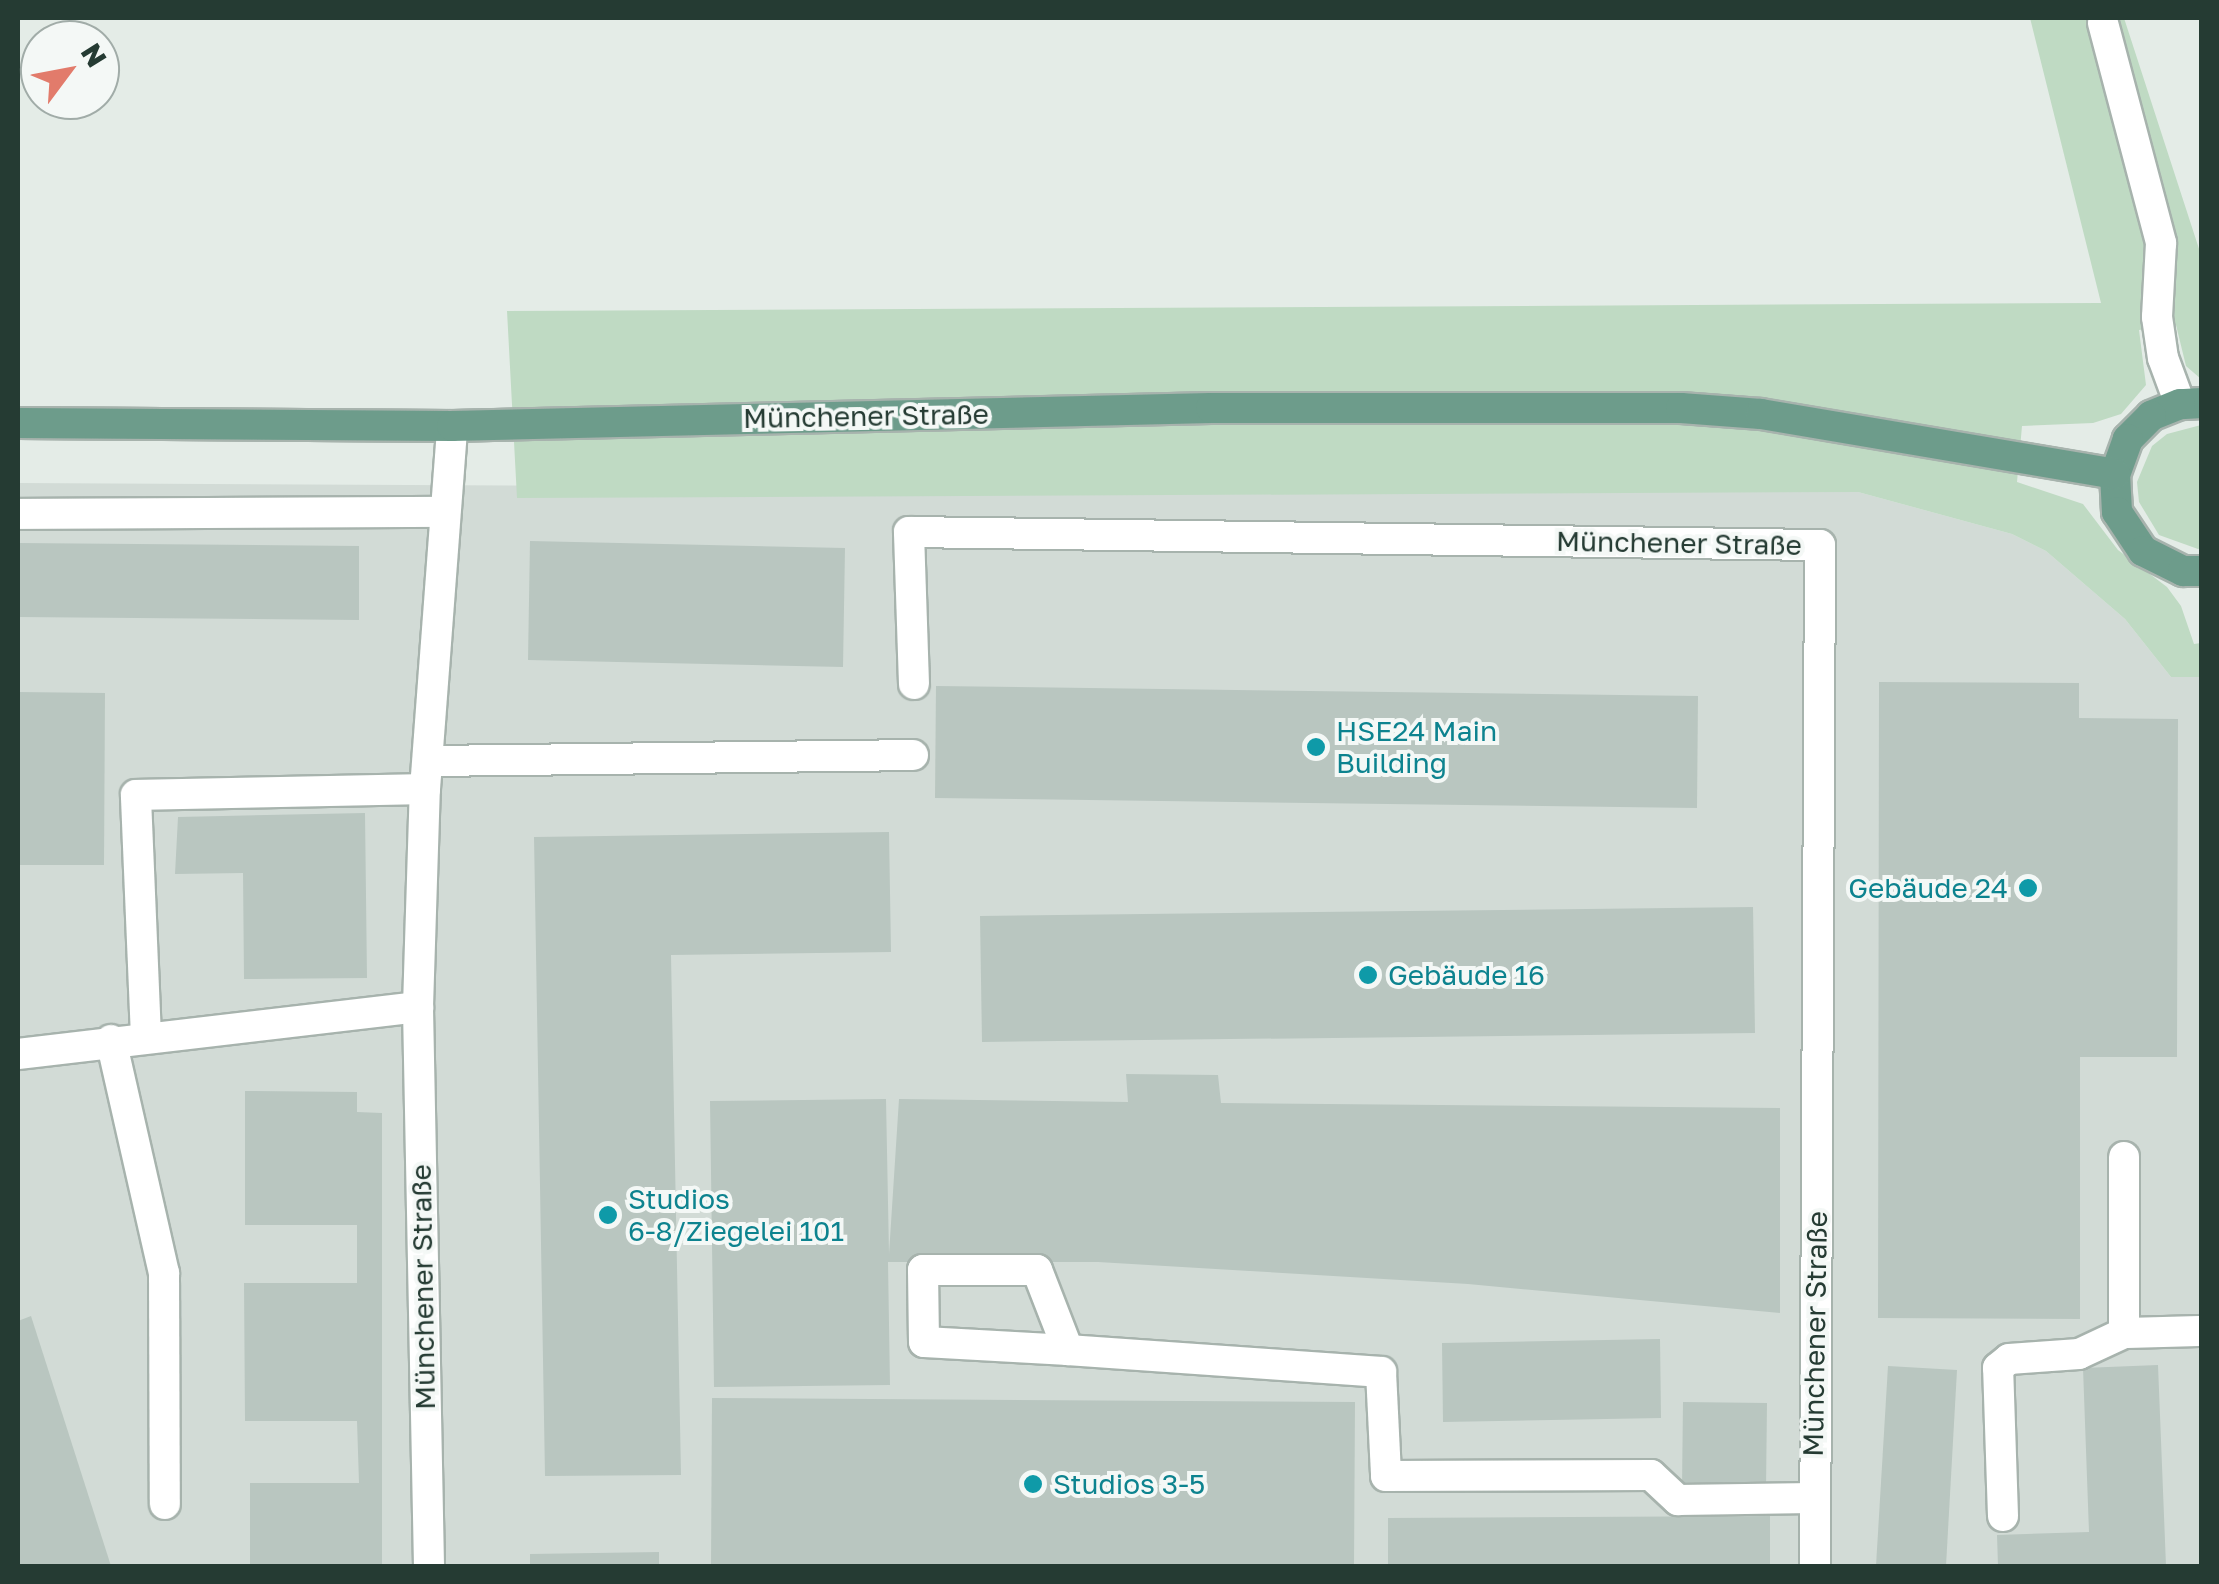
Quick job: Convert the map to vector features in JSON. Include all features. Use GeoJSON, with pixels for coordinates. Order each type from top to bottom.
{"type":"FeatureCollection","features":[{"type":"Feature","properties":{"kind":"main road"},"geometry":{"type":"LineString","coordinates":[[2191,403],[2151,416],[2128,439],[2114,474],[2117,512],[2143,552],[2183,571],[2202,570]]}},
{"type":"Feature","properties":{"kind":"main road","name":"Münchener Straße"},"geometry":{"type":"LineString","coordinates":[[18,422],[452,426],[1211,408],[1681,408],[1761,414],[2114,474]]}},
{"type":"Feature","properties":{"kind":"street"},"geometry":{"type":"LineString","coordinates":[[2103,23],[2161,243],[2156,317],[2163,358],[2191,403]]}},
{"type":"Feature","properties":{"kind":"street","name":"Münchener Straße"},"geometry":{"type":"LineString","coordinates":[[429,1566],[418,1007],[427,775],[452,426]]}},
{"type":"Feature","properties":{"kind":"street"},"geometry":{"type":"LineString","coordinates":[[18,514],[445,512]]}},
{"type":"Feature","properties":{"kind":"street","name":"Münchener Straße"},"geometry":{"type":"LineString","coordinates":[[914,684],[908,532],[1820,545],[1815,1566]]}},
{"type":"Feature","properties":{"kind":"street"},"geometry":{"type":"LineString","coordinates":[[146,1036],[136,795],[427,775],[913,755]]}},
{"type":"Feature","properties":{"kind":"street"},"geometry":{"type":"LineString","coordinates":[[18,1054],[111,1040],[418,1007]]}},
{"type":"Feature","properties":{"kind":"street"},"geometry":{"type":"LineString","coordinates":[[111,1040],[164,1272],[166,1504]]}},
{"type":"Feature","properties":{"kind":"street"},"geometry":{"type":"LineString","coordinates":[[2124,1157],[2124,1333]]}},
{"type":"Feature","properties":{"kind":"street"},"geometry":{"type":"LineString","coordinates":[[1068,1350],[1038,1270],[924,1270],[924,1342],[1381,1372],[1386,1476],[1651,1474],[1678,1500],[1813,1498]]}},
{"type":"Feature","properties":{"kind":"street"},"geometry":{"type":"LineString","coordinates":[[2003,1516],[1998,1368],[2008,1359],[2079,1354],[2124,1333],[2202,1331]]}},
{"type":"Feature","properties":{"kind":"shaded area"},"geometry":{"type":"Polygon","coordinates":[[[18,483],[1858,492],[2012,534],[2046,551],[2125,619],[2171,677],[2201,677],[2201,1566],[18,1566],[18,483]]]}},
{"type":"Feature","properties":{"kind":"green space"},"geometry":{"type":"Polygon","coordinates":[[[2030,18],[2124,18],[2201,255],[2201,379],[2186,366],[2176,325],[2139,330],[2146,385],[2121,414],[2093,423],[2022,426],[2017,482],[2083,504],[2118,550],[2167,587],[2181,606],[2194,644],[2201,643],[2201,677],[2171,677],[2125,619],[2046,551],[2012,534],[1858,492],[517,498],[507,311],[2101,303],[2030,18]]]}},
{"type":"Feature","properties":{"kind":"green space"},"geometry":{"type":"Polygon","coordinates":[[[2201,425],[2202,548],[2198,549],[2159,535],[2139,502],[2137,482],[2152,446],[2167,434],[2201,425]]]}},
{"type":"Feature","properties":{"kind":"building"},"geometry":{"type":"Polygon","coordinates":[[[530,541],[845,548],[843,667],[528,660],[530,541]]]}},
{"type":"Feature","properties":{"kind":"building"},"geometry":{"type":"Polygon","coordinates":[[[18,543],[359,546],[359,620],[18,617],[18,543]]]}},
{"type":"Feature","properties":{"kind":"building","name":"Gebäude 24"},"geometry":{"type":"Polygon","coordinates":[[[1879,682],[2079,683],[2079,718],[2178,719],[2177,1057],[2080,1057],[2080,1319],[1878,1318],[1879,682]]]}},
{"type":"Feature","properties":{"kind":"building","name":"HSE24 Main Building"},"geometry":{"type":"Polygon","coordinates":[[[936,686],[1698,696],[1697,808],[935,798],[936,686]]]}},
{"type":"Feature","properties":{"kind":"building"},"geometry":{"type":"Polygon","coordinates":[[[18,692],[105,693],[104,865],[18,865],[18,692]]]}},
{"type":"Feature","properties":{"kind":"building"},"geometry":{"type":"Polygon","coordinates":[[[365,813],[367,978],[244,979],[243,873],[175,874],[178,817],[365,813]]]}},
{"type":"Feature","properties":{"kind":"building","name":"Studios 6-8/Ziegelei 101"},"geometry":{"type":"Polygon","coordinates":[[[889,832],[891,952],[671,955],[681,1475],[545,1476],[534,837],[889,832]]]}},
{"type":"Feature","properties":{"kind":"building","name":"Gebäude 16"},"geometry":{"type":"Polygon","coordinates":[[[1753,907],[1755,1033],[982,1042],[980,916],[1753,907]]]}},
{"type":"Feature","properties":{"kind":"building"},"geometry":{"type":"Polygon","coordinates":[[[1126,1074],[1218,1075],[1221,1103],[1780,1108],[1780,1313],[1468,1284],[1098,1262],[888,1262],[890,1385],[714,1387],[710,1101],[886,1099],[889,1254],[899,1099],[1128,1102],[1126,1074]]]}},
{"type":"Feature","properties":{"kind":"building"},"geometry":{"type":"Polygon","coordinates":[[[245,1091],[357,1092],[357,1112],[382,1113],[382,1566],[250,1566],[250,1483],[359,1483],[357,1421],[245,1421],[244,1283],[357,1283],[357,1225],[245,1225],[245,1091]]]}},
{"type":"Feature","properties":{"kind":"building"},"geometry":{"type":"Polygon","coordinates":[[[31,1316],[111,1566],[18,1566],[18,1321],[31,1316]]]}},
{"type":"Feature","properties":{"kind":"building"},"geometry":{"type":"Polygon","coordinates":[[[1660,1339],[1661,1418],[1443,1422],[1442,1343],[1660,1339]]]}},
{"type":"Feature","properties":{"kind":"building"},"geometry":{"type":"Polygon","coordinates":[[[2158,1365],[2166,1566],[1998,1566],[1997,1535],[2089,1532],[2083,1368],[2158,1365]]]}},
{"type":"Feature","properties":{"kind":"building"},"geometry":{"type":"Polygon","coordinates":[[[1888,1366],[1957,1370],[1946,1566],[1876,1566],[1888,1366]]]}},
{"type":"Feature","properties":{"kind":"building","name":"Studios 3-5"},"geometry":{"type":"Polygon","coordinates":[[[712,1398],[1355,1402],[1354,1566],[711,1566],[712,1398]]]}},
{"type":"Feature","properties":{"kind":"building"},"geometry":{"type":"Polygon","coordinates":[[[1683,1402],[1767,1403],[1766,1488],[1682,1488],[1683,1402]]]}},
{"type":"Feature","properties":{"kind":"building"},"geometry":{"type":"Polygon","coordinates":[[[1770,1516],[1770,1566],[1388,1566],[1388,1518],[1770,1516]]]}},
{"type":"Feature","properties":{"kind":"building"},"geometry":{"type":"Polygon","coordinates":[[[659,1552],[659,1566],[530,1566],[530,1554],[659,1552]]]}},
{"type":"Feature","properties":{"kind":"place","name":"HSE24 Main Building"},"geometry":{"type":"Point","coordinates":[1316,747]}},
{"type":"Feature","properties":{"kind":"place","name":"Gebäude 24"},"geometry":{"type":"Point","coordinates":[2028,888]}},
{"type":"Feature","properties":{"kind":"place","name":"Gebäude 16"},"geometry":{"type":"Point","coordinates":[1368,975]}},
{"type":"Feature","properties":{"kind":"place","name":"Studios 6-8/Ziegelei 101"},"geometry":{"type":"Point","coordinates":[608,1215]}},
{"type":"Feature","properties":{"kind":"place","name":"Studios 3-5"},"geometry":{"type":"Point","coordinates":[1033,1484]}}]}
